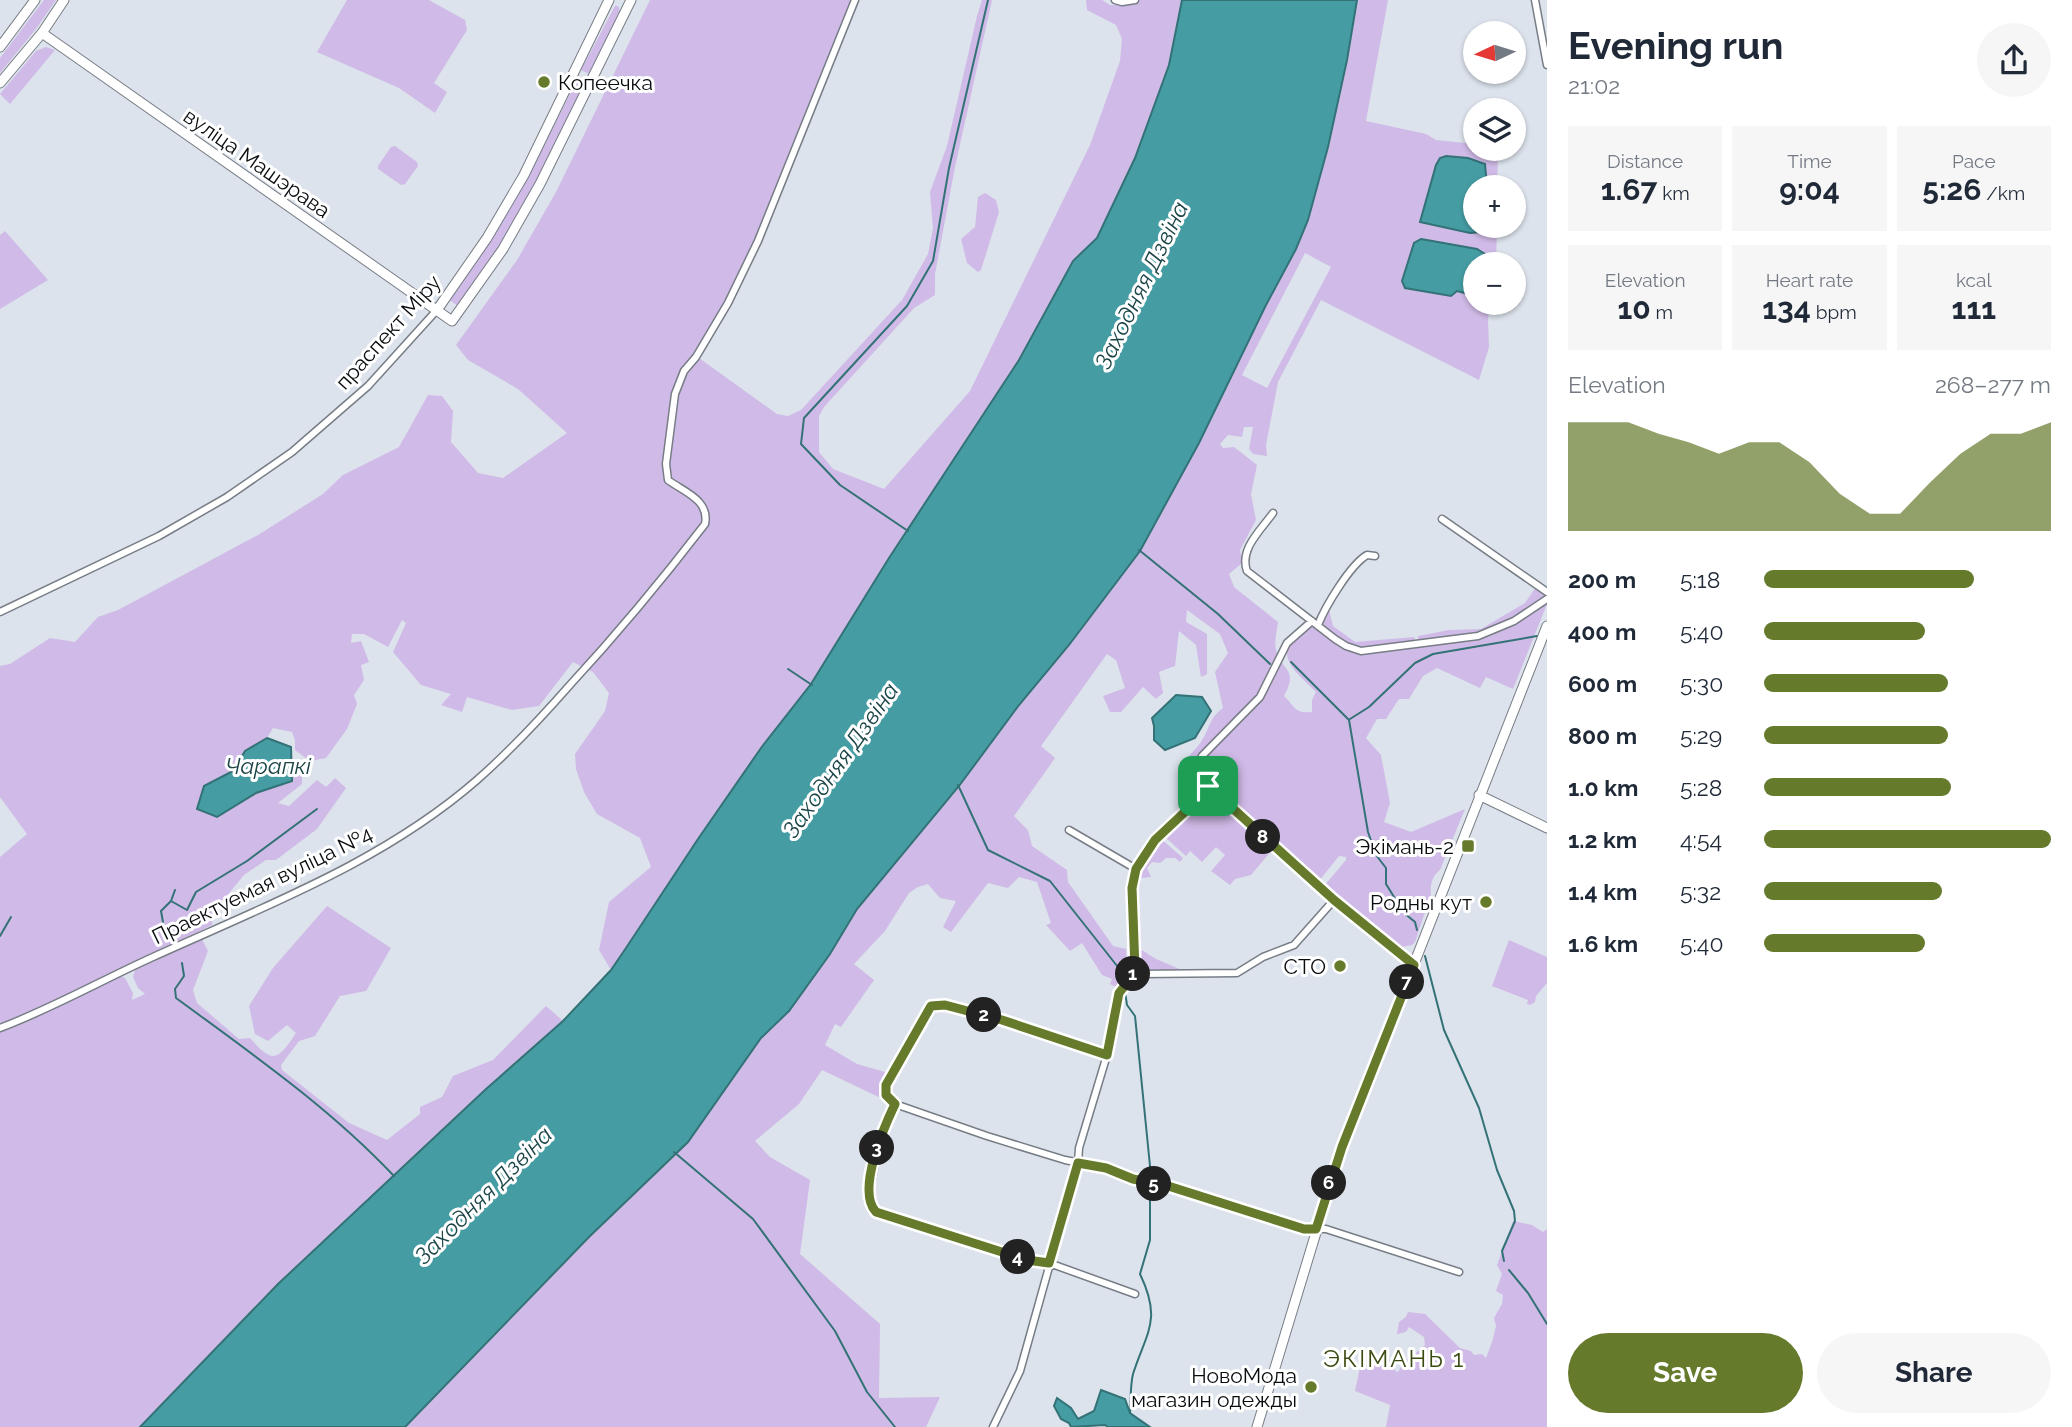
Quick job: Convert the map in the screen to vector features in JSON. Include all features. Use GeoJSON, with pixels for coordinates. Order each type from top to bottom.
{"type":"FeatureCollection","features":[{"type":"Feature","properties":{"kind":"street"},"geometry":{"type":"LineString","coordinates":[[0,47],[36,0]]}},
{"type":"Feature","properties":{"kind":"street"},"geometry":{"type":"LineString","coordinates":[[0,83],[42,33],[65,0]]}},
{"type":"Feature","properties":{"kind":"street"},"geometry":{"type":"LineString","coordinates":[[612,0],[629,3]]}},
{"type":"Feature","properties":{"kind":"street","name":"праспект Міру"},"geometry":{"type":"LineString","coordinates":[[0,612],[159,536],[227,497],[292,452],[369,386],[436,310],[487,238],[524,175],[612,0]]}},
{"type":"Feature","properties":{"kind":"street","name":"Праектуемая вуліца №4"},"geometry":{"type":"LineString","coordinates":[[0,1028],[349,867],[427,818],[476,781],[524,736],[662,580],[705,524],[707,515],[705,507],[668,480],[667,456],[676,394],[684,371],[696,357],[728,303],[758,241],[855,0]]}},
{"type":"Feature","properties":{"kind":"street"},"geometry":{"type":"LineString","coordinates":[[1115,0],[1135,0]]}},
{"type":"Feature","properties":{"kind":"street"},"geometry":{"type":"LineString","coordinates":[[1535,0],[1547,65]]}},
{"type":"Feature","properties":{"kind":"street","name":"праспект Міру"},"geometry":{"type":"LineString","coordinates":[[452,321],[503,249],[540,184],[629,3]]}},
{"type":"Feature","properties":{"kind":"street","name":"вуліца Машэрава"},"geometry":{"type":"LineString","coordinates":[[42,33],[452,321]]}},
{"type":"Feature","properties":{"kind":"street"},"geometry":{"type":"LineString","coordinates":[[1273,513],[1246,551],[1245,564],[1251,575],[1353,649],[1371,650],[1478,636],[1514,621],[1547,600]]}},
{"type":"Feature","properties":{"kind":"street"},"geometry":{"type":"LineString","coordinates":[[1442,519],[1547,592]]}},
{"type":"Feature","properties":{"kind":"street"},"geometry":{"type":"LineString","coordinates":[[1375,556],[1367,555],[1357,563],[1315,623],[1287,643],[1260,697],[1202,756],[1199,773],[1208,786],[1334,900],[1414,965]]}},
{"type":"Feature","properties":{"kind":"street"},"geometry":{"type":"LineString","coordinates":[[1257,1427],[1342,1147],[1547,626]]}},
{"type":"Feature","properties":{"kind":"street"},"geometry":{"type":"LineString","coordinates":[[993,1427],[1020,1371],[1107,1055],[1119,993],[1132,977],[1136,958],[1132,888],[1136,869],[1155,840],[1208,786]]}},
{"type":"Feature","properties":{"kind":"street"},"geometry":{"type":"LineString","coordinates":[[1479,795],[1547,828]]}},
{"type":"Feature","properties":{"kind":"street"},"geometry":{"type":"LineString","coordinates":[[1069,830],[1136,869]]}},
{"type":"Feature","properties":{"kind":"street"},"geometry":{"type":"LineString","coordinates":[[1132,977],[1151,973],[1237,973],[1263,957],[1294,945],[1334,900]]}},
{"type":"Feature","properties":{"kind":"street"},"geometry":{"type":"LineString","coordinates":[[1107,1055],[1002,1020],[934,1005],[929,1008],[886,1085],[886,1095],[895,1104],[987,1136],[1078,1163],[1106,1168],[1133,1179],[1165,1185],[1304,1229],[1326,1229],[1459,1272]]}},
{"type":"Feature","properties":{"kind":"street"},"geometry":{"type":"LineString","coordinates":[[895,1104],[880,1137],[868,1200],[876,1212],[1027,1260],[1049,1263],[1135,1293]]}},
{"type":"Feature","properties":{"kind":"shaded area"},"geometry":{"type":"Polygon","coordinates":[[[44,0],[56,0],[0,73],[0,58],[44,0]]]}},
{"type":"Feature","properties":{"kind":"shaded area"},"geometry":{"type":"Polygon","coordinates":[[[347,0],[429,0],[465,20],[467,30],[434,83],[447,92],[435,113],[399,88],[317,52],[347,0]]]}},
{"type":"Feature","properties":{"kind":"shaded area"},"geometry":{"type":"Polygon","coordinates":[[[650,0],[859,0],[731,304],[699,358],[777,414],[788,416],[801,410],[902,300],[928,254],[933,228],[930,192],[947,146],[982,0],[992,0],[955,167],[935,274],[935,295],[914,308],[824,407],[819,416],[819,452],[833,469],[884,489],[970,391],[1090,145],[1120,61],[1122,39],[1116,25],[1087,10],[1086,0],[1102,0],[1110,5],[1134,5],[1137,0],[1182,0],[1169,65],[1135,158],[1097,238],[1073,261],[1019,360],[889,558],[811,684],[741,778],[611,970],[599,950],[609,902],[651,867],[640,838],[597,814],[584,792],[576,769],[575,754],[605,711],[609,693],[593,672],[573,662],[539,706],[512,710],[467,697],[462,712],[441,705],[451,694],[421,685],[393,652],[406,623],[402,620],[388,647],[364,634],[352,634],[351,643],[361,641],[369,662],[361,665],[364,680],[354,695],[357,704],[347,729],[326,758],[310,761],[295,750],[292,732],[273,728],[267,738],[245,751],[233,771],[204,786],[197,808],[217,817],[256,793],[292,781],[292,775],[302,773],[302,784],[278,803],[289,806],[317,780],[326,787],[335,778],[346,788],[317,829],[276,860],[266,860],[244,875],[213,909],[212,925],[47,1005],[0,1024],[0,857],[27,834],[0,797],[0,666],[10,664],[50,638],[75,642],[98,617],[118,610],[258,535],[323,494],[343,475],[399,447],[428,395],[442,396],[453,411],[451,442],[478,473],[503,478],[567,433],[518,389],[468,360],[456,345],[517,260],[556,192],[650,0]]]}},
{"type":"Feature","properties":{"kind":"shaded area"},"geometry":{"type":"Polygon","coordinates":[[[1357,0],[1388,0],[1366,121],[1426,134],[1436,140],[1463,143],[1463,161],[1498,161],[1497,175],[1463,175],[1463,238],[1497,238],[1496,252],[1463,252],[1463,315],[1489,315],[1489,347],[1479,380],[1321,300],[1278,382],[1266,445],[1267,456],[1253,454],[1249,449],[1253,427],[1244,427],[1242,437],[1228,435],[1220,444],[1223,448],[1234,447],[1257,465],[1251,494],[1256,520],[1240,550],[1242,563],[1229,574],[1234,587],[1278,622],[1276,650],[1290,675],[1284,696],[1302,712],[1312,712],[1312,700],[1316,692],[1295,671],[1287,651],[1291,642],[1310,626],[1313,625],[1334,640],[1371,653],[1479,639],[1515,623],[1547,604],[1513,689],[1486,677],[1480,688],[1437,668],[1423,676],[1409,699],[1399,699],[1386,719],[1377,719],[1366,738],[1381,755],[1390,803],[1384,822],[1411,832],[1465,809],[1440,870],[1432,880],[1431,894],[1415,942],[1402,947],[1391,942],[1326,890],[1324,886],[1346,857],[1339,856],[1319,881],[1276,846],[1203,779],[1201,767],[1204,757],[1258,696],[1224,728],[1196,763],[1195,769],[1203,786],[1201,790],[1180,770],[1223,708],[1215,672],[1228,653],[1220,634],[1187,610],[1186,622],[1207,634],[1207,674],[1201,677],[1196,645],[1179,631],[1175,666],[1159,672],[1163,693],[1156,699],[1143,687],[1121,712],[1110,712],[1103,696],[1125,688],[1116,660],[1107,654],[1041,746],[1055,758],[1014,816],[1028,830],[1032,846],[1067,870],[1068,882],[1113,946],[1126,949],[1127,970],[1130,975],[1133,970],[1132,959],[1142,950],[1184,971],[1150,972],[1118,988],[1110,984],[1112,979],[1102,975],[1082,943],[1070,951],[1046,925],[1051,923],[1037,882],[1019,877],[1008,888],[988,883],[951,932],[943,927],[956,901],[940,898],[928,884],[918,887],[909,893],[885,931],[854,964],[874,980],[841,1027],[835,1024],[825,1045],[857,1064],[889,1073],[882,1089],[885,1100],[822,1070],[799,1104],[755,1141],[770,1157],[810,1180],[800,1254],[880,1324],[879,1398],[940,1397],[926,1427],[405,1427],[589,1237],[688,1142],[761,1038],[789,1011],[830,954],[857,909],[959,786],[1139,551],[1199,443],[1296,249],[1308,220],[1328,147],[1357,0]],[[1305,253],[1242,375],[1267,388],[1331,267],[1305,253]]]}},
{"type":"Feature","properties":{"kind":"shaded area"},"geometry":{"type":"Polygon","coordinates":[[[615,6],[618,6],[620,11],[589,74],[581,70],[615,6]]]}},
{"type":"Feature","properties":{"kind":"shaded area"},"geometry":{"type":"Polygon","coordinates":[[[46,47],[55,50],[10,104],[0,94],[36,51],[46,47]]]}},
{"type":"Feature","properties":{"kind":"shaded area"},"geometry":{"type":"Polygon","coordinates":[[[579,76],[587,80],[536,181],[499,246],[457,305],[449,300],[491,241],[528,177],[579,76]]]}},
{"type":"Feature","properties":{"kind":"shaded area"},"geometry":{"type":"Polygon","coordinates":[[[395,146],[417,162],[418,166],[405,184],[401,185],[378,169],[391,147],[395,146]]]}},
{"type":"Feature","properties":{"kind":"shaded area"},"geometry":{"type":"Polygon","coordinates":[[[985,193],[996,200],[999,212],[981,270],[978,272],[967,263],[961,239],[975,227],[978,197],[985,193]]]}},
{"type":"Feature","properties":{"kind":"shaded area"},"geometry":{"type":"Polygon","coordinates":[[[5,231],[48,280],[0,309],[0,235],[5,231]]]}},
{"type":"Feature","properties":{"kind":"shaded area"},"geometry":{"type":"Polygon","coordinates":[[[1536,587],[1546,596],[1524,613],[1478,634],[1418,641],[1418,636],[1449,630],[1481,629],[1525,603],[1536,587]]]}},
{"type":"Feature","properties":{"kind":"shaded area"},"geometry":{"type":"Polygon","coordinates":[[[1329,610],[1333,626],[1355,642],[1414,637],[1415,641],[1378,647],[1345,643],[1324,627],[1323,618],[1329,610]]]}},
{"type":"Feature","properties":{"kind":"shaded area"},"geometry":{"type":"Polygon","coordinates":[[[1211,792],[1273,849],[1251,875],[1235,879],[1230,885],[1211,871],[1225,855],[1216,847],[1202,862],[1190,851],[1186,856],[1165,837],[1165,833],[1205,793],[1211,792]]]}},
{"type":"Feature","properties":{"kind":"shaded area"},"geometry":{"type":"Polygon","coordinates":[[[1160,838],[1183,858],[1180,862],[1175,858],[1166,858],[1160,863],[1152,862],[1147,868],[1151,877],[1141,878],[1140,887],[1133,888],[1139,868],[1160,838]]]}},
{"type":"Feature","properties":{"kind":"shaded area"},"geometry":{"type":"Polygon","coordinates":[[[327,906],[391,948],[366,991],[340,996],[315,1036],[299,1041],[281,1065],[282,1070],[349,1123],[387,1140],[420,1114],[420,1107],[442,1097],[453,1076],[493,1060],[546,1006],[563,1021],[278,1284],[140,1427],[0,1427],[0,1031],[28,1021],[120,976],[125,978],[133,993],[132,1000],[145,994],[138,988],[133,977],[136,967],[202,939],[208,951],[193,990],[197,1003],[239,1039],[250,1038],[264,1052],[275,1056],[280,1054],[296,1033],[287,1025],[268,1041],[255,1034],[249,1006],[273,968],[327,906]]]}},
{"type":"Feature","properties":{"kind":"shaded area"},"geometry":{"type":"Polygon","coordinates":[[[1509,940],[1547,957],[1547,983],[1536,996],[1535,1002],[1530,1005],[1527,1004],[1528,1000],[1492,986],[1509,940]]]}},
{"type":"Feature","properties":{"kind":"shaded area"},"geometry":{"type":"Polygon","coordinates":[[[1513,1221],[1532,1225],[1543,1232],[1547,1229],[1547,1427],[1386,1427],[1390,1405],[1355,1391],[1363,1353],[1395,1361],[1395,1371],[1398,1372],[1406,1359],[1416,1360],[1416,1353],[1425,1345],[1424,1337],[1409,1327],[1406,1332],[1397,1334],[1399,1322],[1408,1312],[1425,1314],[1460,1348],[1471,1351],[1474,1355],[1482,1354],[1486,1358],[1496,1326],[1494,1318],[1502,1304],[1503,1295],[1496,1291],[1502,1274],[1497,1265],[1513,1221]]]}},
{"type":"Feature","properties":{"kind":"water","name":"Заходняя Дзвіна"},"geometry":{"type":"Polygon","coordinates":[[[1182,0],[1357,0],[1328,147],[1308,220],[1199,443],[1140,551],[959,786],[857,909],[830,954],[789,1011],[761,1038],[688,1142],[589,1237],[405,1427],[140,1427],[278,1284],[485,1090],[563,1021],[611,970],[761,748],[811,684],[889,558],[1019,360],[1073,261],[1097,238],[1135,158],[1169,65],[1182,0]]]}},
{"type":"Feature","properties":{"kind":"water"},"geometry":{"type":"Polygon","coordinates":[[[1440,158],[1463,158],[1463,161],[1485,164],[1486,175],[1463,175],[1463,231],[1420,222],[1440,158]]]}},
{"type":"Feature","properties":{"kind":"water"},"geometry":{"type":"Polygon","coordinates":[[[1421,239],[1482,252],[1463,252],[1463,293],[1457,291],[1451,296],[1405,288],[1402,281],[1414,243],[1421,239]]]}},
{"type":"Feature","properties":{"kind":"water"},"geometry":{"type":"Polygon","coordinates":[[[1176,695],[1202,697],[1211,711],[1195,738],[1165,750],[1154,740],[1152,718],[1176,695]]]}},
{"type":"Feature","properties":{"kind":"water","name":"Чарапкі"},"geometry":{"type":"Polygon","coordinates":[[[267,738],[291,747],[292,781],[256,793],[217,817],[197,809],[204,786],[233,771],[245,751],[267,738]]]}},
{"type":"Feature","properties":{"kind":"water"},"geometry":{"type":"Polygon","coordinates":[[[1101,1390],[1125,1399],[1130,1413],[1150,1427],[1071,1427],[1061,1419],[1054,1406],[1057,1398],[1071,1408],[1078,1419],[1094,1411],[1101,1390]]]}},
{"type":"Feature","properties":{"kind":"waterway"},"geometry":{"type":"LineString","coordinates":[[908,531],[840,485],[801,444],[804,418],[907,306],[933,261],[949,168],[988,0]]}},
{"type":"Feature","properties":{"kind":"waterway"},"geometry":{"type":"LineString","coordinates":[[1139,550],[1218,614],[1270,664]]}},
{"type":"Feature","properties":{"kind":"waterway"},"geometry":{"type":"LineString","coordinates":[[1350,719],[1369,707],[1415,663],[1433,654],[1537,636]]}},
{"type":"Feature","properties":{"kind":"waterway"},"geometry":{"type":"LineString","coordinates":[[1291,662],[1349,720],[1368,832],[1376,855],[1386,868],[1386,884],[1404,913],[1415,922],[1417,930]]}},
{"type":"Feature","properties":{"kind":"waterway"},"geometry":{"type":"LineString","coordinates":[[788,669],[812,685]]}},
{"type":"Feature","properties":{"kind":"waterway"},"geometry":{"type":"LineString","coordinates":[[958,785],[988,850],[1050,881],[1125,976]]}},
{"type":"Feature","properties":{"kind":"waterway"},"geometry":{"type":"LineString","coordinates":[[171,901],[187,910],[196,892],[247,861],[317,809]]}},
{"type":"Feature","properties":{"kind":"waterway"},"geometry":{"type":"LineString","coordinates":[[163,922],[161,911],[171,901],[175,890]]}},
{"type":"Feature","properties":{"kind":"waterway"},"geometry":{"type":"LineString","coordinates":[[0,936],[11,917]]}},
{"type":"Feature","properties":{"kind":"waterway"},"geometry":{"type":"LineString","coordinates":[[1425,956],[1444,1030],[1479,1108],[1497,1170],[1514,1211],[1515,1221],[1502,1251],[1504,1261]]}},
{"type":"Feature","properties":{"kind":"waterway"},"geometry":{"type":"LineString","coordinates":[[182,963],[184,976],[175,989],[176,998],[317,1104],[394,1176]]}},
{"type":"Feature","properties":{"kind":"waterway"},"geometry":{"type":"LineString","coordinates":[[1125,992],[1127,1005],[1135,1016],[1151,1176]]}},
{"type":"Feature","properties":{"kind":"waterway"},"geometry":{"type":"LineString","coordinates":[[674,1152],[753,1219],[835,1331],[867,1392],[895,1427]]}},
{"type":"Feature","properties":{"kind":"waterway"},"geometry":{"type":"LineString","coordinates":[[1130,1413],[1133,1374],[1147,1336],[1151,1315],[1147,1290],[1140,1274],[1150,1240],[1150,1189]]}},
{"type":"Feature","properties":{"kind":"waterway"},"geometry":{"type":"LineString","coordinates":[[1509,1270],[1528,1293],[1547,1324]]}},
{"type":"Feature","properties":{"kind":"place","name":"Копеечка"},"geometry":{"type":"Point","coordinates":[544,82]}},
{"type":"Feature","properties":{"kind":"place","name":"Экімань-2"},"geometry":{"type":"Point","coordinates":[1468,846]}},
{"type":"Feature","properties":{"kind":"place","name":"Родны кут"},"geometry":{"type":"Point","coordinates":[1486,902]}},
{"type":"Feature","properties":{"kind":"place","name":"СТО"},"geometry":{"type":"Point","coordinates":[1340,966]}},
{"type":"Feature","properties":{"kind":"place","name":"НовоМода магазин одежды"},"geometry":{"type":"Point","coordinates":[1311,1387]}},
{"type":"Feature","properties":{"kind":"district","name":"ЭКІМАНЬ 1"},"geometry":{"type":"Point","coordinates":[1394,1358]}},
{"type":"Feature","properties":{"kind":"route"},"geometry":{"type":"LineString","coordinates":[[1208,786],[1274,848],[1414,965],[1342,1147],[1316,1229],[1304,1229],[1165,1185],[1078,1163],[1049,1263],[1027,1260],[876,1212],[868,1200],[871,1176],[880,1137],[895,1104],[886,1095],[886,1085],[931,1006],[945,1005],[1002,1020],[1107,1055],[1119,993],[1135,969],[1132,888],[1136,869],[1155,840],[1208,786]]}}]}
